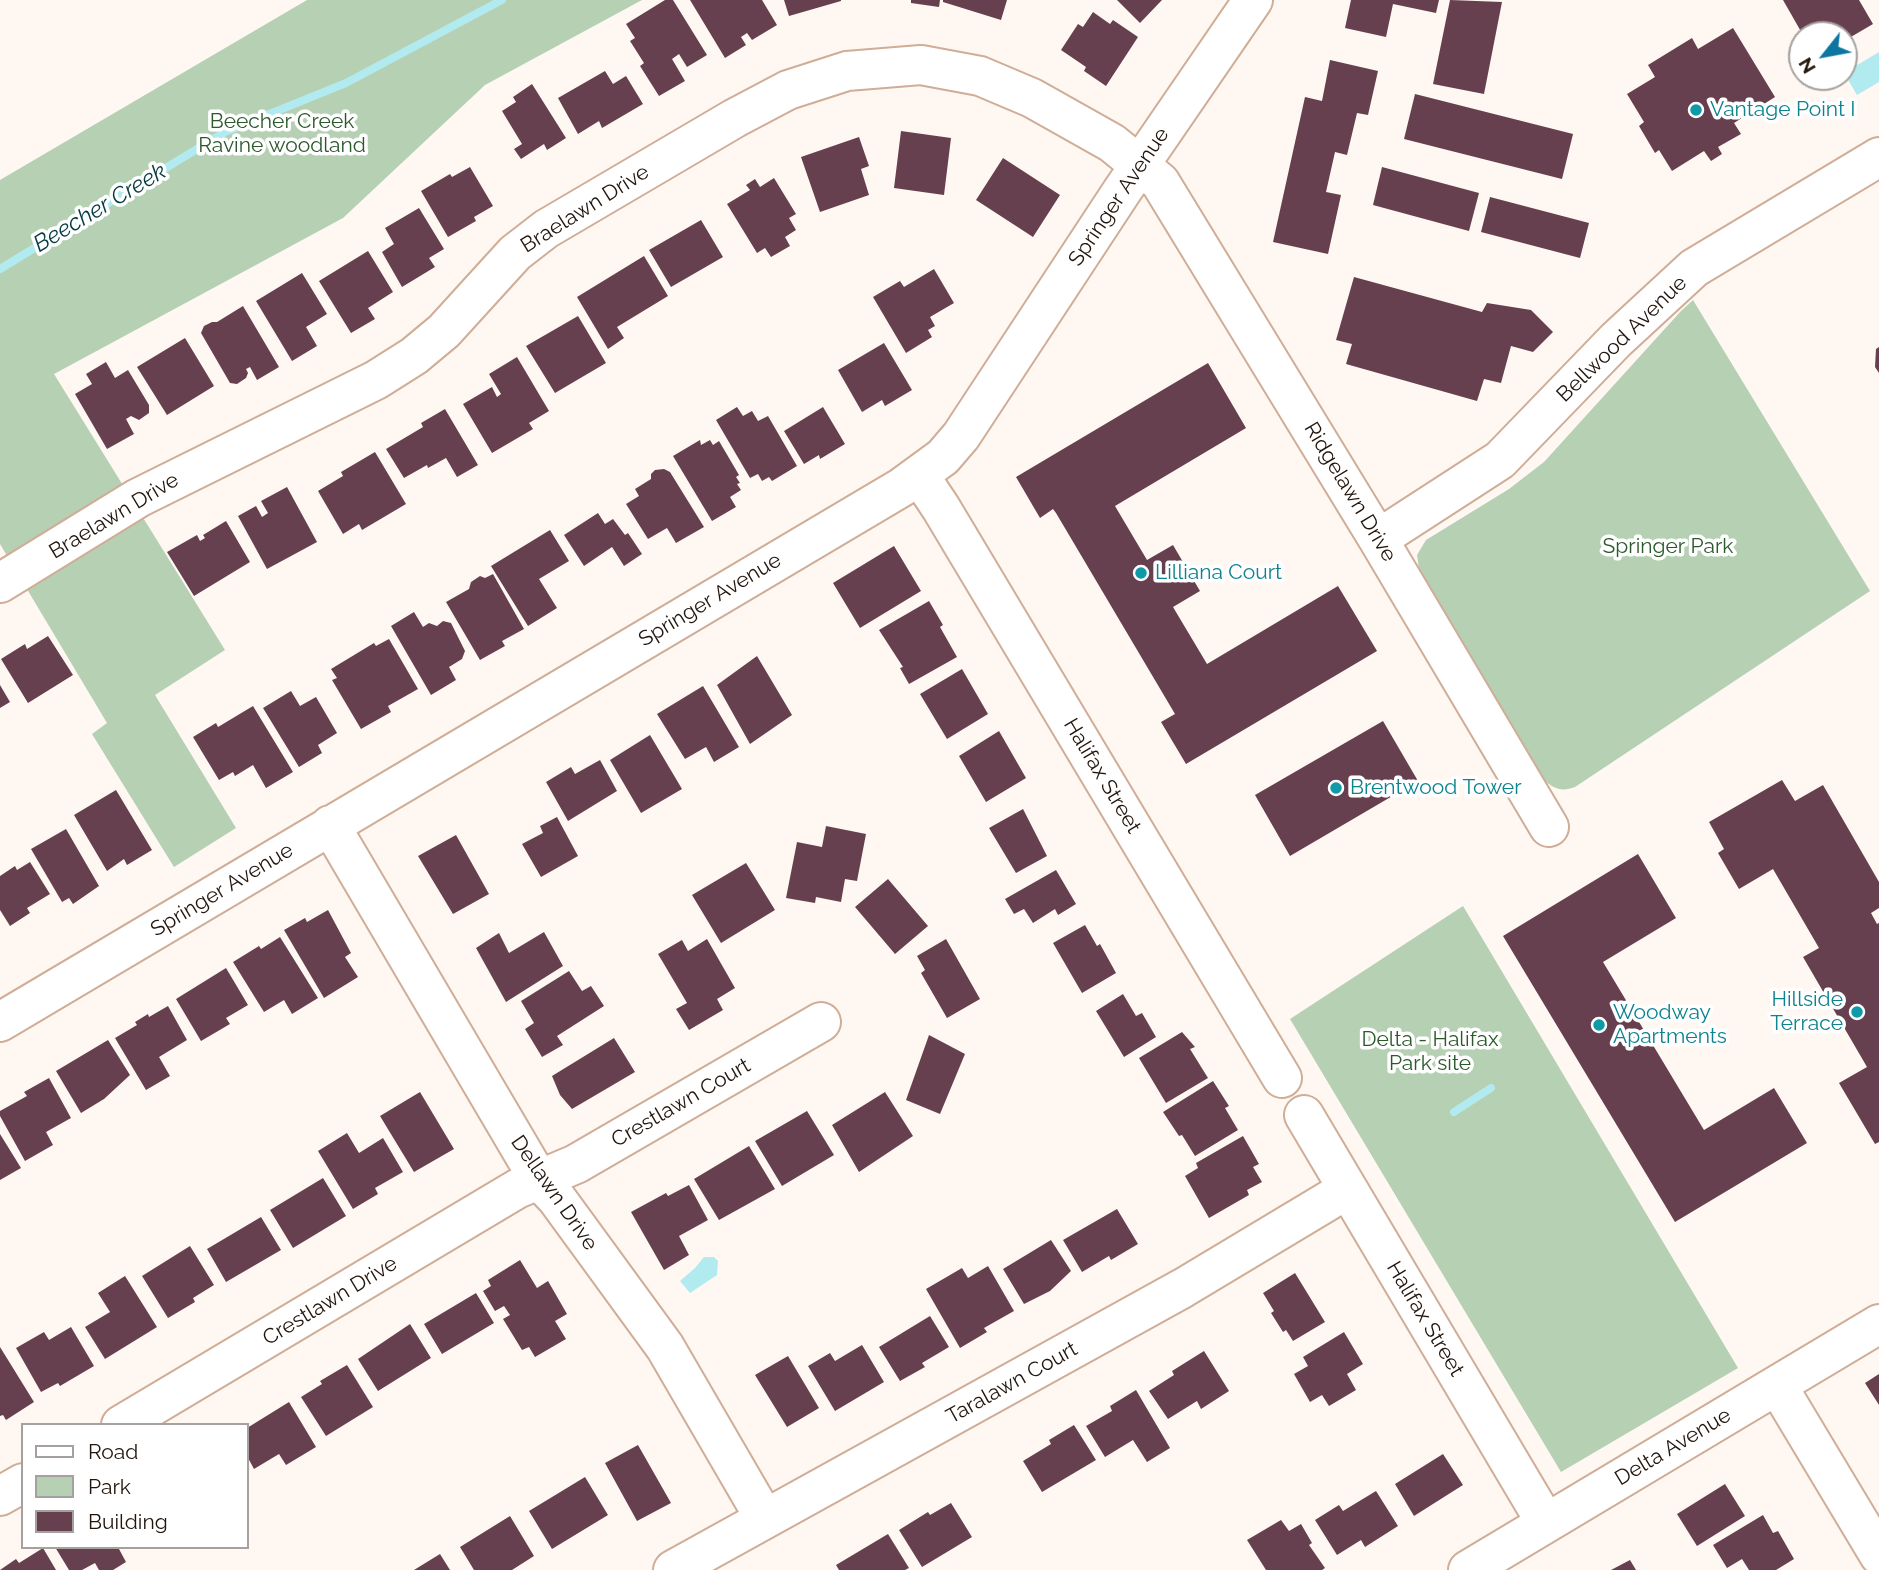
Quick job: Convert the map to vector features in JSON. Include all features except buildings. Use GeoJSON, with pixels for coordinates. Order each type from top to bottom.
{"type":"FeatureCollection","features":[{"type":"Feature","properties":{"kind":"street","name":"Springer Avenue"},"geometry":{"type":"LineString","coordinates":[[0,1022],[919,475],[943,457],[961,436],[1139,165],[1253,0]]}},
{"type":"Feature","properties":{"kind":"street","name":"Braelawn Drive"},"geometry":{"type":"LineString","coordinates":[[0,583],[138,498],[376,380],[414,356],[444,331],[515,253],[546,229],[735,118],[788,90],[847,71],[921,65],[980,76],[1043,104],[1112,143],[1139,165]]}},
{"type":"Feature","properties":{"kind":"street","name":"Bellwood Avenue"},"geometry":{"type":"LineString","coordinates":[[1378,539],[1500,460],[1616,340],[1694,268],[1879,157]]}},
{"type":"Feature","properties":{"kind":"street","name":"Ridgelawn Drive"},"geometry":{"type":"LineString","coordinates":[[1139,165],[1167,191],[1549,827]]}},
{"type":"Feature","properties":{"kind":"street","name":"Halifax Street"},"geometry":{"type":"LineString","coordinates":[[919,475],[942,508],[1282,1078]]}},
{"type":"Feature","properties":{"kind":"street","name":"Dellawn Drive"},"geometry":{"type":"LineString","coordinates":[[330,825],[539,1180],[557,1199],[665,1346],[765,1519]]}},
{"type":"Feature","properties":{"kind":"street","name":"Crestlawn Court"},"geometry":{"type":"LineString","coordinates":[[539,1180],[576,1164],[821,1022]]}},
{"type":"Feature","properties":{"kind":"street","name":"Halifax Street"},"geometry":{"type":"LineString","coordinates":[[1304,1115],[1546,1523]]}},
{"type":"Feature","properties":{"kind":"street","name":"Crestlawn Drive"},"geometry":{"type":"LineString","coordinates":[[124,1423],[517,1189],[539,1180]]}},
{"type":"Feature","properties":{"kind":"street","name":"Taralawn Court"},"geometry":{"type":"LineString","coordinates":[[673,1570],[1183,1288],[1348,1189]]}},
{"type":"Feature","properties":{"kind":"street","name":"Delta Avenue"},"geometry":{"type":"LineString","coordinates":[[1468,1570],[1879,1324]]}},
{"type":"Feature","properties":{"kind":"street"},"geometry":{"type":"LineString","coordinates":[[1777,1385],[1879,1555]]}},
{"type":"Feature","properties":{"kind":"street"},"geometry":{"type":"LineString","coordinates":[[0,1496],[21,1484]]}},
{"type":"Feature","properties":{"kind":"green space","name":"Beecher Creek Ravine woodland"},"geometry":{"type":"Polygon","coordinates":[[[307,0],[642,0],[485,85],[343,218],[54,374],[225,650],[155,695],[236,828],[174,867],[92,734],[107,723],[0,544],[0,180],[307,0]]]}},
{"type":"Feature","properties":{"kind":"green space","name":"Springer Park"},"geometry":{"type":"Polygon","coordinates":[[[1693,300],[1870,591],[1575,787],[1558,789],[1544,780],[1419,569],[1417,555],[1426,540],[1509,489],[1544,462],[1693,300]]]}},
{"type":"Feature","properties":{"kind":"green space","name":"Delta - Halifax Park site"},"geometry":{"type":"Polygon","coordinates":[[[1463,906],[1738,1368],[1561,1472],[1290,1019],[1463,906]]]}},
{"type":"Feature","properties":{"kind":"water"},"geometry":{"type":"Polygon","coordinates":[[[1879,52],[1879,82],[1857,95],[1855,91],[1858,91],[1858,65],[1879,52]]]}},
{"type":"Feature","properties":{"kind":"water"},"geometry":{"type":"Polygon","coordinates":[[[704,1257],[714,1257],[718,1261],[717,1275],[690,1293],[680,1281],[704,1257]]]}},
{"type":"Feature","properties":{"kind":"waterway","name":"Beecher Creek"},"geometry":{"type":"LineString","coordinates":[[0,269],[225,132],[346,83],[502,0]]}},
{"type":"Feature","properties":{"kind":"waterway"},"geometry":{"type":"LineString","coordinates":[[1454,1112],[1491,1088]]}},
{"type":"Feature","properties":{"kind":"place","name":"Vantage Point I"},"geometry":{"type":"Point","coordinates":[1696,110]}},
{"type":"Feature","properties":{"kind":"place","name":"Lilliana Court"},"geometry":{"type":"Point","coordinates":[1141,573]}},
{"type":"Feature","properties":{"kind":"place","name":"Brentwood Tower"},"geometry":{"type":"Point","coordinates":[1336,788]}},
{"type":"Feature","properties":{"kind":"place","name":"Hillside Terrace"},"geometry":{"type":"Point","coordinates":[1857,1012]}},
{"type":"Feature","properties":{"kind":"place","name":"Woodway Apartments"},"geometry":{"type":"Point","coordinates":[1599,1025]}}]}
